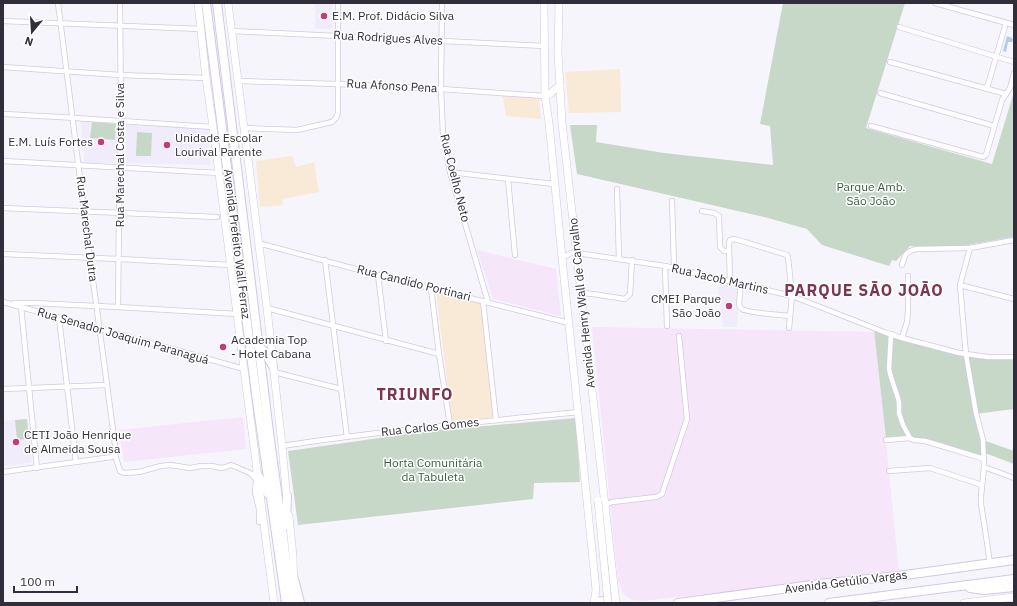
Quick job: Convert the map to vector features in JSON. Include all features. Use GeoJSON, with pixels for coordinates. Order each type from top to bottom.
{"type":"FeatureCollection","features":[{"type":"Feature","properties":{"kind":"highway","name":"Avenida Prefeito Wall Ferraz"},"geometry":{"type":"LineString","coordinates":[[217,3],[232,119],[282,550]]}},
{"type":"Feature","properties":{"kind":"highway","name":"Avenida Prefeito Wall Ferraz"},"geometry":{"type":"LineString","coordinates":[[203,4],[271,500],[288,575],[291,603]]}},
{"type":"Feature","properties":{"kind":"highway"},"geometry":{"type":"LineString","coordinates":[[237,312],[243,287]]}},
{"type":"Feature","properties":{"kind":"highway"},"geometry":{"type":"LineString","coordinates":[[258,346],[265,352],[273,369]]}},
{"type":"Feature","properties":{"kind":"highway"},"geometry":{"type":"LineString","coordinates":[[257,478],[271,500]]}},
{"type":"Feature","properties":{"kind":"highway"},"geometry":{"type":"LineString","coordinates":[[281,603],[277,570],[282,550],[287,496]]}},
{"type":"Feature","properties":{"kind":"highway","name":"Avenida Getúlio Vargas"},"geometry":{"type":"LineString","coordinates":[[678,603],[1014,560]]}},
{"type":"Feature","properties":{"kind":"highway","name":"Avenida Prefeito Wall Ferraz"},"geometry":{"type":"LineString","coordinates":[[286,603],[288,575]]}},
{"type":"Feature","properties":{"kind":"highway"},"geometry":{"type":"LineString","coordinates":[[288,575],[300,603]]}},
{"type":"Feature","properties":{"kind":"highway","name":"Avenida Getúlio Vargas"},"geometry":{"type":"LineString","coordinates":[[829,603],[1014,580]]}},
{"type":"Feature","properties":{"kind":"highway"},"geometry":{"type":"LineString","coordinates":[[963,586],[984,590],[1014,587]]}},
{"type":"Feature","properties":{"kind":"highway"},"geometry":{"type":"LineString","coordinates":[[595,603],[605,600],[615,603]]}},
{"type":"Feature","properties":{"kind":"main road","name":"Avenida Prefeito Wall Ferraz"},"geometry":{"type":"LineString","coordinates":[[228,3],[267,308],[282,446],[293,556],[288,575],[296,603]]}},
{"type":"Feature","properties":{"kind":"main road","name":"Avenida Henry Wall de Carvalho"},"geometry":{"type":"LineString","coordinates":[[544,3],[545,96],[586,484],[596,590],[595,603]]}},
{"type":"Feature","properties":{"kind":"main road","name":"Avenida Henry Wall de Carvalho"},"geometry":{"type":"LineString","coordinates":[[559,3],[558,53],[563,130],[615,603]]}},
{"type":"Feature","properties":{"kind":"main road","name":"Avenida Prefeito Wall Ferraz"},"geometry":{"type":"LineString","coordinates":[[203,4],[201,29],[206,78],[274,603]]}},
{"type":"Feature","properties":{"kind":"main road"},"geometry":{"type":"LineString","coordinates":[[545,96],[560,85]]}},
{"type":"Feature","properties":{"kind":"main road"},"geometry":{"type":"LineString","coordinates":[[602,481],[596,502],[604,603]]}},
{"type":"Feature","properties":{"kind":"main road"},"geometry":{"type":"LineString","coordinates":[[586,484],[596,502],[608,603]]}},
{"type":"Feature","properties":{"kind":"main road"},"geometry":{"type":"LineString","coordinates":[[964,603],[1014,596]]}},
{"type":"Feature","properties":{"kind":"street","name":"Rua Marechal Dutra"},"geometry":{"type":"LineString","coordinates":[[58,3],[116,452],[115,455]]}},
{"type":"Feature","properties":{"kind":"street","name":"Rua Marechal Costa e Silva"},"geometry":{"type":"LineString","coordinates":[[118,307],[121,121],[120,3]]}},
{"type":"Feature","properties":{"kind":"street"},"geometry":{"type":"LineString","coordinates":[[244,128],[297,130],[332,122],[336,118],[338,113],[338,3]]}},
{"type":"Feature","properties":{"kind":"street","name":"Rua Coelho Neto"},"geometry":{"type":"LineString","coordinates":[[442,3],[441,89],[443,135],[450,172],[488,302]]}},
{"type":"Feature","properties":{"kind":"street"},"geometry":{"type":"LineString","coordinates":[[935,3],[1014,25]]}},
{"type":"Feature","properties":{"kind":"street"},"geometry":{"type":"LineString","coordinates":[[3,20],[201,29]]}},
{"type":"Feature","properties":{"kind":"street"},"geometry":{"type":"LineString","coordinates":[[987,88],[1006,23]]}},
{"type":"Feature","properties":{"kind":"street"},"geometry":{"type":"LineString","coordinates":[[899,28],[1014,62]]}},
{"type":"Feature","properties":{"kind":"street","name":"Rua Rodrigues Alves"},"geometry":{"type":"LineString","coordinates":[[232,31],[545,46]]}},
{"type":"Feature","properties":{"kind":"street"},"geometry":{"type":"LineString","coordinates":[[890,62],[1006,94]]}},
{"type":"Feature","properties":{"kind":"street"},"geometry":{"type":"LineString","coordinates":[[3,68],[206,78]]}},
{"type":"Feature","properties":{"kind":"street"},"geometry":{"type":"LineString","coordinates":[[871,126],[981,157],[984,156],[986,155],[1002,100],[1010,88],[1014,73]]}},
{"type":"Feature","properties":{"kind":"street","name":"Rua Afonso Pena"},"geometry":{"type":"LineString","coordinates":[[239,81],[441,89],[545,96]]}},
{"type":"Feature","properties":{"kind":"street"},"geometry":{"type":"LineString","coordinates":[[880,93],[994,126]]}},
{"type":"Feature","properties":{"kind":"street"},"geometry":{"type":"LineString","coordinates":[[3,114],[72,117],[213,127]]}},
{"type":"Feature","properties":{"kind":"street"},"geometry":{"type":"LineString","coordinates":[[3,161],[219,173]]}},
{"type":"Feature","properties":{"kind":"street"},"geometry":{"type":"LineString","coordinates":[[450,172],[554,184]]}},
{"type":"Feature","properties":{"kind":"street"},"geometry":{"type":"LineString","coordinates":[[508,179],[515,256]]}},
{"type":"Feature","properties":{"kind":"street"},"geometry":{"type":"LineString","coordinates":[[617,189],[619,259]]}},
{"type":"Feature","properties":{"kind":"street"},"geometry":{"type":"LineString","coordinates":[[672,201],[674,267]]}},
{"type":"Feature","properties":{"kind":"street"},"geometry":{"type":"LineString","coordinates":[[3,208],[217,217]]}},
{"type":"Feature","properties":{"kind":"street"},"geometry":{"type":"LineString","coordinates":[[702,211],[714,213],[719,216],[720,248],[729,252]]}},
{"type":"Feature","properties":{"kind":"street"},"geometry":{"type":"LineString","coordinates":[[730,281],[729,243],[731,239],[787,255],[792,296],[789,328]]}},
{"type":"Feature","properties":{"kind":"street"},"geometry":{"type":"LineString","coordinates":[[902,265],[908,251],[916,249],[970,248],[1014,240]]}},
{"type":"Feature","properties":{"kind":"street","name":"Rua Candido Portinari"},"geometry":{"type":"LineString","coordinates":[[258,243],[569,323]]}},
{"type":"Feature","properties":{"kind":"street"},"geometry":{"type":"LineString","coordinates":[[970,248],[960,285],[966,354],[976,413],[983,440],[984,467],[981,504],[988,542],[990,564]]}},
{"type":"Feature","properties":{"kind":"street","name":"Rua Jacob Martins"},"geometry":{"type":"LineString","coordinates":[[562,258],[571,253],[577,253],[674,267],[792,296],[902,338],[938,348],[988,357],[1014,357]]}},
{"type":"Feature","properties":{"kind":"street"},"geometry":{"type":"LineString","coordinates":[[3,254],[231,265]]}},
{"type":"Feature","properties":{"kind":"street"},"geometry":{"type":"LineString","coordinates":[[325,260],[347,437]]}},
{"type":"Feature","properties":{"kind":"street"},"geometry":{"type":"LineString","coordinates":[[581,293],[625,299],[630,294],[632,260]]}},
{"type":"Feature","properties":{"kind":"street"},"geometry":{"type":"LineString","coordinates":[[665,266],[667,326]]}},
{"type":"Feature","properties":{"kind":"street"},"geometry":{"type":"LineString","coordinates":[[378,275],[386,340]]}},
{"type":"Feature","properties":{"kind":"street"},"geometry":{"type":"LineString","coordinates":[[902,338],[907,322],[908,276]]}},
{"type":"Feature","properties":{"kind":"street"},"geometry":{"type":"LineString","coordinates":[[741,283],[739,304],[742,309],[758,313],[790,316]]}},
{"type":"Feature","properties":{"kind":"street"},"geometry":{"type":"LineString","coordinates":[[960,285],[1014,299]]}},
{"type":"Feature","properties":{"kind":"street"},"geometry":{"type":"LineString","coordinates":[[430,288],[450,424]]}},
{"type":"Feature","properties":{"kind":"street"},"geometry":{"type":"LineString","coordinates":[[483,301],[496,420]]}},
{"type":"Feature","properties":{"kind":"street"},"geometry":{"type":"LineString","coordinates":[[5,303],[237,312]]}},
{"type":"Feature","properties":{"kind":"street","name":"Rua Senador Joaquim Paranaguá"},"geometry":{"type":"LineString","coordinates":[[5,303],[244,369]]}},
{"type":"Feature","properties":{"kind":"street"},"geometry":{"type":"LineString","coordinates":[[21,307],[37,468]]}},
{"type":"Feature","properties":{"kind":"street"},"geometry":{"type":"LineString","coordinates":[[267,308],[439,354]]}},
{"type":"Feature","properties":{"kind":"street"},"geometry":{"type":"LineString","coordinates":[[59,318],[76,462]]}},
{"type":"Feature","properties":{"kind":"street"},"geometry":{"type":"LineString","coordinates":[[891,334],[889,364],[890,373],[897,395],[899,413],[910,438]]}},
{"type":"Feature","properties":{"kind":"street"},"geometry":{"type":"LineString","coordinates":[[605,505],[612,502],[656,497],[662,494],[687,419],[679,336]]}},
{"type":"Feature","properties":{"kind":"street"},"geometry":{"type":"LineString","coordinates":[[273,369],[341,390]]}},
{"type":"Feature","properties":{"kind":"street"},"geometry":{"type":"LineString","coordinates":[[3,389],[107,385]]}},
{"type":"Feature","properties":{"kind":"street","name":"Rua Carlos Gomes"},"geometry":{"type":"LineString","coordinates":[[282,446],[450,424],[578,412]]}},
{"type":"Feature","properties":{"kind":"street"},"geometry":{"type":"LineString","coordinates":[[886,440],[910,438],[925,441],[984,459]]}},
{"type":"Feature","properties":{"kind":"street"},"geometry":{"type":"LineString","coordinates":[[3,472],[112,457],[115,455],[118,468],[124,473],[139,472],[170,465],[190,468],[212,466],[221,468],[231,465],[257,478],[255,492],[259,509],[259,522]]}},
{"type":"Feature","properties":{"kind":"street"},"geometry":{"type":"LineString","coordinates":[[984,467],[1014,478]]}},
{"type":"Feature","properties":{"kind":"street"},"geometry":{"type":"LineString","coordinates":[[889,471],[930,468],[982,485]]}},
{"type":"Feature","properties":{"kind":"shaded area","name":"E.M. Prof. Didácio Silva"},"geometry":{"type":"Polygon","coordinates":[[[315,3],[333,3],[332,29],[315,29],[315,3]]]}},
{"type":"Feature","properties":{"kind":"shaded area"},"geometry":{"type":"Polygon","coordinates":[[[620,69],[621,112],[569,113],[565,72],[620,69]]]}},
{"type":"Feature","properties":{"kind":"shaded area"},"geometry":{"type":"Polygon","coordinates":[[[503,96],[539,98],[541,119],[506,116],[503,96]]]}},
{"type":"Feature","properties":{"kind":"shaded area","name":"E.M. Luís Fortes"},"geometry":{"type":"Polygon","coordinates":[[[80,119],[118,122],[118,163],[85,163],[80,119]]]}},
{"type":"Feature","properties":{"kind":"shaded area","name":"Unidade Escolar Lourival Parente"},"geometry":{"type":"Polygon","coordinates":[[[126,124],[208,128],[211,165],[125,163],[126,124]]]}},
{"type":"Feature","properties":{"kind":"shaded area"},"geometry":{"type":"Polygon","coordinates":[[[292,156],[296,167],[314,162],[319,192],[282,199],[283,205],[260,207],[256,161],[292,156]]]}},
{"type":"Feature","properties":{"kind":"shaded area"},"geometry":{"type":"Polygon","coordinates":[[[477,250],[556,269],[561,316],[493,299],[477,250]]]}},
{"type":"Feature","properties":{"kind":"shaded area","name":"CMEI Parque São João"},"geometry":{"type":"Polygon","coordinates":[[[717,280],[740,285],[737,327],[723,327],[717,280]]]}},
{"type":"Feature","properties":{"kind":"shaded area"},"geometry":{"type":"Polygon","coordinates":[[[436,291],[481,302],[494,417],[452,422],[436,291]]]}},
{"type":"Feature","properties":{"kind":"shaded area"},"geometry":{"type":"Polygon","coordinates":[[[592,327],[875,332],[899,572],[642,601],[633,600],[626,596],[622,592],[618,581],[592,327]]]}},
{"type":"Feature","properties":{"kind":"shaded area"},"geometry":{"type":"Polygon","coordinates":[[[243,417],[246,449],[124,462],[119,430],[243,417]]]}},
{"type":"Feature","properties":{"kind":"shaded area","name":"CETI João Henrique de Almeida Sousa"},"geometry":{"type":"Polygon","coordinates":[[[27,419],[32,462],[3,467],[3,421],[27,419]]]}},
{"type":"Feature","properties":{"kind":"green space","name":"Parque Amb. São João"},"geometry":{"type":"Polygon","coordinates":[[[783,3],[905,3],[866,128],[992,164],[1014,92],[1014,237],[961,246],[910,246],[896,261],[892,260],[889,266],[822,245],[807,229],[768,218],[577,174],[570,125],[597,125],[596,142],[664,153],[773,165],[770,126],[760,124],[783,3]]]}},
{"type":"Feature","properties":{"kind":"green space"},"geometry":{"type":"Polygon","coordinates":[[[92,122],[116,124],[115,140],[90,138],[92,122]]]}},
{"type":"Feature","properties":{"kind":"green space"},"geometry":{"type":"Polygon","coordinates":[[[137,132],[152,133],[151,156],[136,156],[137,132]]]}},
{"type":"Feature","properties":{"kind":"green space"},"geometry":{"type":"Polygon","coordinates":[[[874,329],[960,354],[1014,357],[1014,409],[975,414],[981,442],[983,440],[1014,451],[1014,464],[985,453],[984,459],[910,438],[886,439],[874,329]]]}},
{"type":"Feature","properties":{"kind":"green space","name":"Horta Comunitária da Tabuleta"},"geometry":{"type":"Polygon","coordinates":[[[576,418],[580,482],[534,483],[533,499],[298,525],[288,451],[428,431],[576,418]]]}},
{"type":"Feature","properties":{"kind":"green space"},"geometry":{"type":"Polygon","coordinates":[[[27,419],[29,439],[17,440],[15,420],[27,419]]]}},
{"type":"Feature","properties":{"kind":"water"},"geometry":{"type":"Polygon","coordinates":[[[1007,36],[1013,40],[1012,42],[1008,42],[1006,52],[1003,51],[1007,36]]]}},
{"type":"Feature","properties":{"kind":"place","name":"E.M. Prof. Didácio Silva"},"geometry":{"type":"Point","coordinates":[324,16]}},
{"type":"Feature","properties":{"kind":"place","name":"E.M. Luís Fortes"},"geometry":{"type":"Point","coordinates":[101,142]}},
{"type":"Feature","properties":{"kind":"place","name":"Unidade Escolar Lourival Parente"},"geometry":{"type":"Point","coordinates":[167,145]}},
{"type":"Feature","properties":{"kind":"place","name":"CMEI Parque São João"},"geometry":{"type":"Point","coordinates":[729,306]}},
{"type":"Feature","properties":{"kind":"place","name":"Academia Top - Hotel Cabana"},"geometry":{"type":"Point","coordinates":[223,347]}},
{"type":"Feature","properties":{"kind":"place","name":"CETI João Henrique de Almeida Sousa"},"geometry":{"type":"Point","coordinates":[16,442]}},
{"type":"Feature","properties":{"kind":"district","name":"PARQUE SÃO JOÃO"},"geometry":{"type":"Point","coordinates":[864,290]}},
{"type":"Feature","properties":{"kind":"district","name":"TRIUNFO"},"geometry":{"type":"Point","coordinates":[415,394]}}]}
